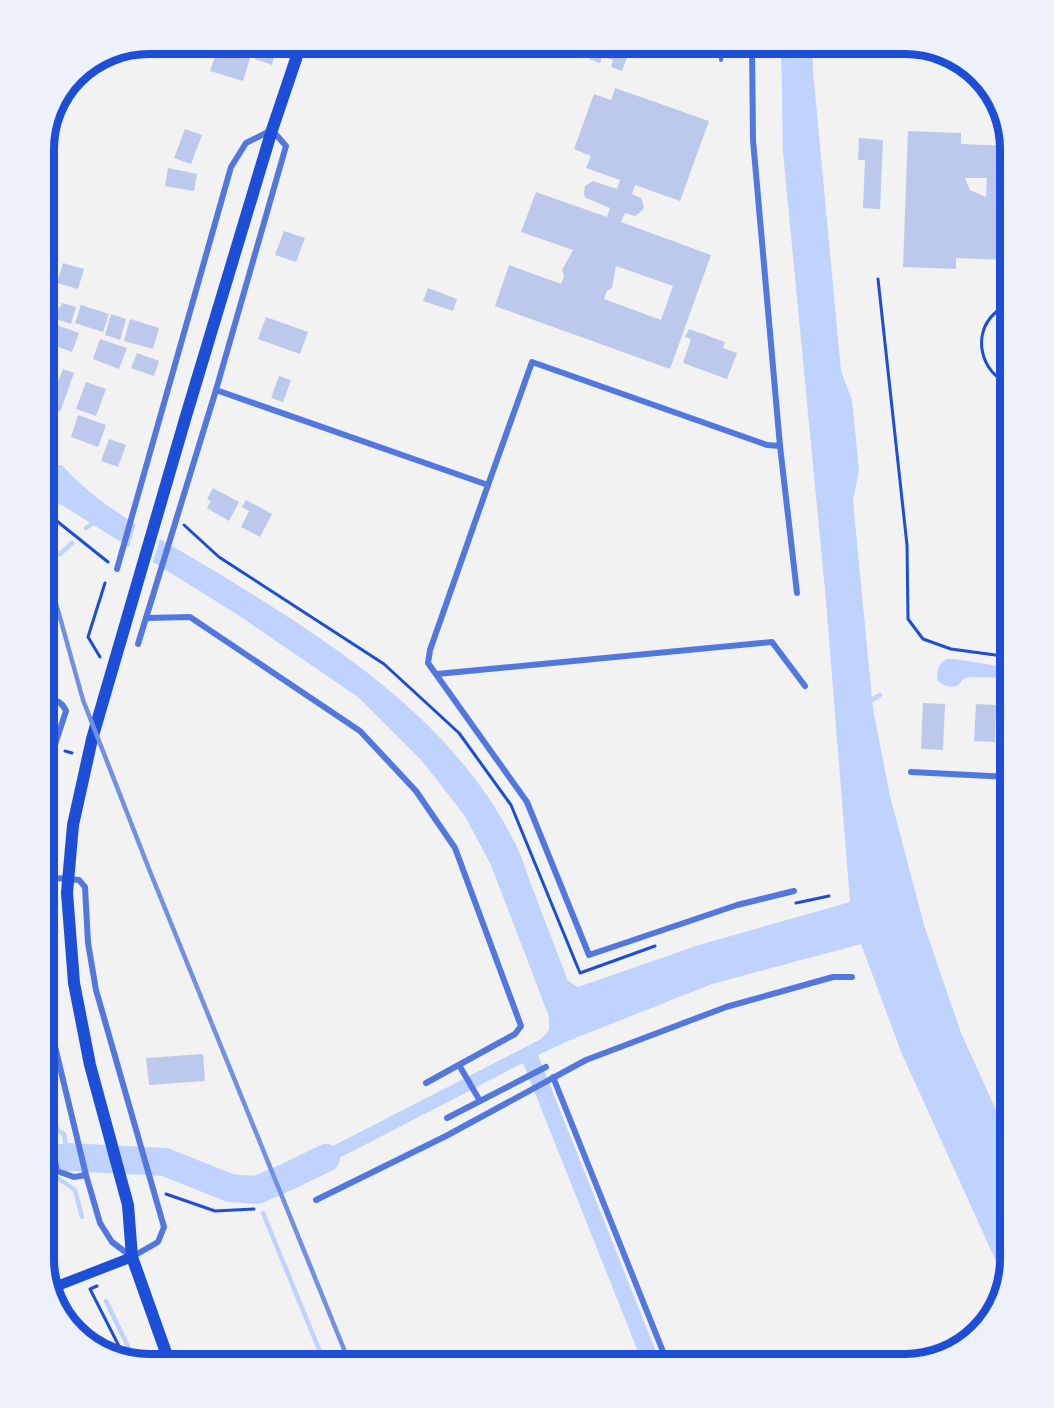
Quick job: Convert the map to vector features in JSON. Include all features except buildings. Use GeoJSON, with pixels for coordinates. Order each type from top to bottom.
{"type":"FeatureCollection","features":[{"type":"Feature","properties":{"kind":"highway"},"geometry":{"type":"LineString","coordinates":[[166,1354],[132,1257],[128,1205],[90,1065],[74,983],[67,893],[73,825],[92,739],[186,416],[272,130],[298,54]]}},
{"type":"Feature","properties":{"kind":"main road"},"geometry":{"type":"LineString","coordinates":[[58,1286],[132,1257]]}},
{"type":"Feature","properties":{"kind":"street"},"geometry":{"type":"LineString","coordinates":[[752,54],[753,140],[780,446],[797,593]]}},
{"type":"Feature","properties":{"kind":"street"},"geometry":{"type":"LineString","coordinates":[[117,569],[231,167],[246,143],[272,130],[286,146],[216,390],[138,644]]}},
{"type":"Feature","properties":{"kind":"street"},"geometry":{"type":"LineString","coordinates":[[780,446],[767,445],[532,362],[430,650],[428,663],[527,802],[589,955],[737,905],[794,891]]}},
{"type":"Feature","properties":{"kind":"street"},"geometry":{"type":"LineString","coordinates":[[216,390],[488,485]]}},
{"type":"Feature","properties":{"kind":"street"},"geometry":{"type":"LineString","coordinates":[[146,618],[190,617],[360,731],[417,791],[455,848],[521,1026],[515,1034],[426,1083]]}},
{"type":"Feature","properties":{"kind":"street"},"geometry":{"type":"LineString","coordinates":[[436,674],[772,642],[805,686]]}},
{"type":"Feature","properties":{"kind":"street"},"geometry":{"type":"LineString","coordinates":[[54,700],[63,704],[66,711],[54,748]]}},
{"type":"Feature","properties":{"kind":"street"},"geometry":{"type":"LineString","coordinates":[[911,772],[1000,776]]}},
{"type":"Feature","properties":{"kind":"street"},"geometry":{"type":"LineString","coordinates":[[54,879],[80,880],[85,887],[88,943],[96,990],[164,1227],[158,1242],[132,1257],[112,1242],[100,1223],[54,1043]]}},
{"type":"Feature","properties":{"kind":"street"},"geometry":{"type":"LineString","coordinates":[[316,1200],[446,1136],[586,1060],[726,1007],[833,977],[852,977]]}},
{"type":"Feature","properties":{"kind":"street"},"geometry":{"type":"LineString","coordinates":[[459,1065],[480,1101]]}},
{"type":"Feature","properties":{"kind":"street"},"geometry":{"type":"LineString","coordinates":[[447,1118],[546,1067]]}},
{"type":"Feature","properties":{"kind":"street"},"geometry":{"type":"LineString","coordinates":[[553,1077],[664,1354]]}},
{"type":"Feature","properties":{"kind":"street"},"geometry":{"type":"LineString","coordinates":[[54,1162],[57,1171],[74,1177],[86,1174]]}},
{"type":"Feature","properties":{"kind":"lane"},"geometry":{"type":"LineString","coordinates":[[721,54],[721,60]]}},
{"type":"Feature","properties":{"kind":"path"},"geometry":{"type":"LineString","coordinates":[[878,279],[907,545],[908,619],[923,639],[951,650],[1000,656]]}},
{"type":"Feature","properties":{"kind":"path"},"geometry":{"type":"LineString","coordinates":[[1000,308],[988,319],[981,341],[986,364],[1000,380]]}},
{"type":"Feature","properties":{"kind":"path"},"geometry":{"type":"LineString","coordinates":[[176,518],[219,557],[384,664],[459,732],[512,805],[580,973],[656,945]]}},
{"type":"Feature","properties":{"kind":"path"},"geometry":{"type":"LineString","coordinates":[[54,519],[117,569]]}},
{"type":"Feature","properties":{"kind":"path"},"geometry":{"type":"LineString","coordinates":[[100,657],[88,637],[105,583]]}},
{"type":"Feature","properties":{"kind":"path"},"geometry":{"type":"LineString","coordinates":[[786,905],[829,896]]}},
{"type":"Feature","properties":{"kind":"path"},"geometry":{"type":"LineString","coordinates":[[154,1194],[167,1194],[215,1211],[254,1209]]}},
{"type":"Feature","properties":{"kind":"path"},"geometry":{"type":"LineString","coordinates":[[98,1286],[90,1289],[121,1350]]}},
{"type":"Feature","properties":{"kind":"water"},"geometry":{"type":"Polygon","coordinates":[[[781,54],[812,54],[841,371],[852,400],[859,470],[853,501],[873,709],[890,796],[924,925],[961,1033],[1000,1119],[999,1268],[902,1054],[861,944],[712,984],[538,1055],[657,1354],[639,1354],[523,1063],[293,1182],[288,1169],[541,1039],[549,1030],[549,1017],[491,865],[465,816],[422,761],[358,697],[238,615],[54,500],[54,466],[62,465],[79,482],[118,513],[268,604],[350,659],[425,723],[459,759],[489,798],[514,841],[568,981],[578,987],[699,945],[850,902],[826,601],[783,152],[781,54]]]}},
{"type":"Feature","properties":{"kind":"water"},"geometry":{"type":"Polygon","coordinates":[[[946,659],[955,659],[1000,666],[1000,678],[968,677],[959,685],[950,687],[938,681],[939,666],[946,659]]]}},
{"type":"Feature","properties":{"kind":"pier"},"geometry":{"type":"Polygon","coordinates":[[[137,520],[161,535],[152,565],[128,550],[137,520]]]}},
{"type":"Feature","properties":{"kind":"waterway"},"geometry":{"type":"LineString","coordinates":[[86,528],[96,521]]}},
{"type":"Feature","properties":{"kind":"waterway"},"geometry":{"type":"LineString","coordinates":[[60,554],[72,543]]}},
{"type":"Feature","properties":{"kind":"waterway"},"geometry":{"type":"LineString","coordinates":[[870,701],[880,695]]}},
{"type":"Feature","properties":{"kind":"waterway"},"geometry":{"type":"LineString","coordinates":[[54,1115],[57,1130],[64,1134],[68,1157]]}},
{"type":"Feature","properties":{"kind":"waterway"},"geometry":{"type":"LineString","coordinates":[[54,1159],[68,1157],[165,1162],[230,1188],[257,1190],[326,1158]]}},
{"type":"Feature","properties":{"kind":"waterway"},"geometry":{"type":"LineString","coordinates":[[54,1176],[75,1190],[82,1217]]}},
{"type":"Feature","properties":{"kind":"waterway"},"geometry":{"type":"LineString","coordinates":[[263,1213],[321,1354]]}},
{"type":"Feature","properties":{"kind":"waterway"},"geometry":{"type":"LineString","coordinates":[[106,1301],[131,1352]]}},
{"type":"Feature","properties":{"kind":"railway"},"geometry":{"type":"LineString","coordinates":[[54,596],[83,700],[149,869],[346,1354]]}}]}
